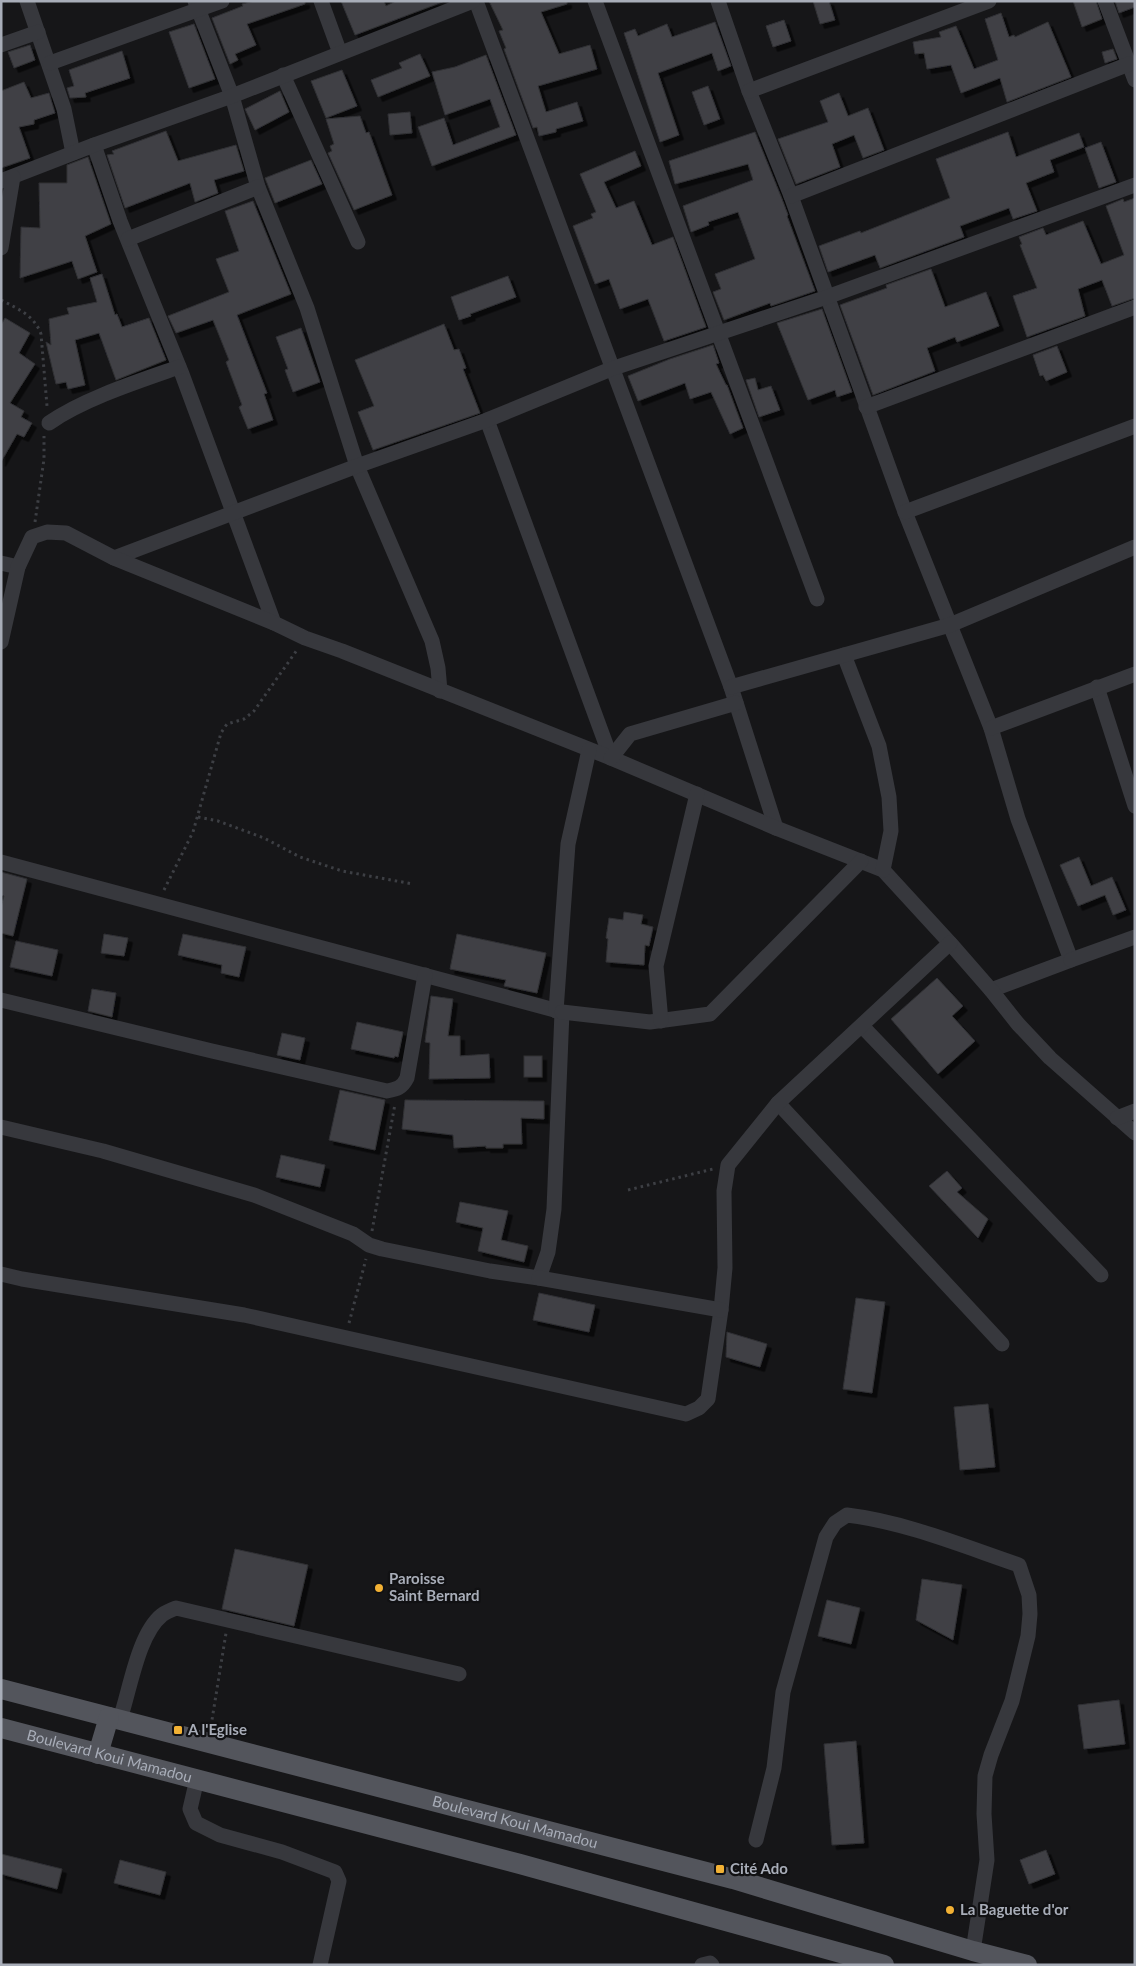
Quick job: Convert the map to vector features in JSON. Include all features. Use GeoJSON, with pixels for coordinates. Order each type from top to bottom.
{"type":"FeatureCollection","features":[{"type":"Feature","properties":{"kind":"main road","name":"Boulevard Koui Mamadou"},"geometry":{"type":"LineString","coordinates":[[1,1690],[733,1879],[973,1951],[1027,1965]]}},
{"type":"Feature","properties":{"kind":"main road"},"geometry":{"type":"LineString","coordinates":[[98,1754],[114,1718]]}},
{"type":"Feature","properties":{"kind":"main road","name":"Boulevard Koui Mamadou"},"geometry":{"type":"LineString","coordinates":[[1,1728],[520,1864],[884,1965]]}},
{"type":"Feature","properties":{"kind":"street"},"geometry":{"type":"LineString","coordinates":[[27,1],[50,63],[64,109],[73,153]]}},
{"type":"Feature","properties":{"kind":"street"},"geometry":{"type":"LineString","coordinates":[[50,63],[198,5],[222,1]]}},
{"type":"Feature","properties":{"kind":"street"},"geometry":{"type":"LineString","coordinates":[[321,1],[340,53]]}},
{"type":"Feature","properties":{"kind":"street"},"geometry":{"type":"LineString","coordinates":[[1,248],[7,179],[94,145],[232,96],[283,74],[475,1],[731,687],[776,828]]}},
{"type":"Feature","properties":{"kind":"street"},"geometry":{"type":"LineString","coordinates":[[595,1],[817,599]]}},
{"type":"Feature","properties":{"kind":"street"},"geometry":{"type":"LineString","coordinates":[[718,1],[749,91],[791,196],[905,512],[991,728],[1018,819],[1071,960]]}},
{"type":"Feature","properties":{"kind":"street"},"geometry":{"type":"LineString","coordinates":[[749,91],[989,1]]}},
{"type":"Feature","properties":{"kind":"street"},"geometry":{"type":"LineString","coordinates":[[1105,1],[1135,80]]}},
{"type":"Feature","properties":{"kind":"street"},"geometry":{"type":"LineString","coordinates":[[198,5],[232,96],[258,187],[307,308],[357,466],[432,640],[438,668],[440,691]]}},
{"type":"Feature","properties":{"kind":"street"},"geometry":{"type":"LineString","coordinates":[[1,45],[38,32]]}},
{"type":"Feature","properties":{"kind":"street"},"geometry":{"type":"LineString","coordinates":[[791,196],[1129,64]]}},
{"type":"Feature","properties":{"kind":"street"},"geometry":{"type":"LineString","coordinates":[[283,74],[358,242]]}},
{"type":"Feature","properties":{"kind":"street"},"geometry":{"type":"LineString","coordinates":[[94,145],[274,623]]}},
{"type":"Feature","properties":{"kind":"street"},"geometry":{"type":"LineString","coordinates":[[114,558],[357,466],[487,420],[612,369],[827,297],[1135,185]]}},
{"type":"Feature","properties":{"kind":"street"},"geometry":{"type":"LineString","coordinates":[[128,239],[258,187]]}},
{"type":"Feature","properties":{"kind":"street"},"geometry":{"type":"LineString","coordinates":[[866,407],[1135,307]]}},
{"type":"Feature","properties":{"kind":"street"},"geometry":{"type":"LineString","coordinates":[[49,423],[61,415],[127,386],[179,367]]}},
{"type":"Feature","properties":{"kind":"street"},"geometry":{"type":"LineString","coordinates":[[487,420],[611,758]]}},
{"type":"Feature","properties":{"kind":"street"},"geometry":{"type":"LineString","coordinates":[[905,512],[1135,426]]}},
{"type":"Feature","properties":{"kind":"street"},"geometry":{"type":"LineString","coordinates":[[2,633],[18,567],[32,537],[47,532],[66,533],[114,558],[274,623],[305,638],[611,758],[776,828],[883,870],[950,943],[1018,1024],[1050,1058],[1135,1133]]}},
{"type":"Feature","properties":{"kind":"street"},"geometry":{"type":"LineString","coordinates":[[731,687],[950,625],[1135,548]]}},
{"type":"Feature","properties":{"kind":"street"},"geometry":{"type":"LineString","coordinates":[[1,563],[18,567]]}},
{"type":"Feature","properties":{"kind":"street"},"geometry":{"type":"LineString","coordinates":[[844,655],[880,746],[889,797],[891,831],[883,870]]}},
{"type":"Feature","properties":{"kind":"street"},"geometry":{"type":"LineString","coordinates":[[991,728],[1135,674]]}},
{"type":"Feature","properties":{"kind":"street"},"geometry":{"type":"LineString","coordinates":[[1097,687],[1135,806]]}},
{"type":"Feature","properties":{"kind":"street"},"geometry":{"type":"LineString","coordinates":[[611,758],[630,734],[736,703]]}},
{"type":"Feature","properties":{"kind":"street"},"geometry":{"type":"LineString","coordinates":[[539,1278],[548,1252],[554,1209],[559,1012],[568,844],[589,750]]}},
{"type":"Feature","properties":{"kind":"street"},"geometry":{"type":"LineString","coordinates":[[661,1021],[656,966],[697,794]]}},
{"type":"Feature","properties":{"kind":"street"},"geometry":{"type":"LineString","coordinates":[[1,862],[559,1012],[650,1022],[710,1014],[860,861]]}},
{"type":"Feature","properties":{"kind":"street"},"geometry":{"type":"LineString","coordinates":[[991,990],[1135,937]]}},
{"type":"Feature","properties":{"kind":"street"},"geometry":{"type":"LineString","coordinates":[[1,1274],[244,1315],[686,1414],[699,1408],[708,1398],[725,1268],[724,1191],[728,1165],[778,1103],[950,943]]}},
{"type":"Feature","properties":{"kind":"street"},"geometry":{"type":"LineString","coordinates":[[1,1000],[387,1091],[403,1086],[407,1078],[425,975]]}},
{"type":"Feature","properties":{"kind":"street"},"geometry":{"type":"LineString","coordinates":[[862,1026],[1102,1275]]}},
{"type":"Feature","properties":{"kind":"street"},"geometry":{"type":"LineString","coordinates":[[778,1103],[1002,1344]]}},
{"type":"Feature","properties":{"kind":"street"},"geometry":{"type":"LineString","coordinates":[[1117,1118],[1135,1111]]}},
{"type":"Feature","properties":{"kind":"street"},"geometry":{"type":"LineString","coordinates":[[1,1127],[102,1151],[254,1195],[354,1234],[369,1245],[382,1249],[490,1271],[721,1310]]}},
{"type":"Feature","properties":{"kind":"street"},"geometry":{"type":"LineString","coordinates":[[756,1840],[774,1768],[783,1692],[826,1537],[835,1524],[847,1515],[868,1518],[913,1530],[1019,1565],[1029,1596],[1028,1636],[1012,1701],[985,1776],[984,1814],[987,1860],[973,1951]]}},
{"type":"Feature","properties":{"kind":"street"},"geometry":{"type":"LineString","coordinates":[[114,1718],[143,1640],[154,1623],[163,1614],[176,1608],[459,1674]]}},
{"type":"Feature","properties":{"kind":"street"},"geometry":{"type":"LineString","coordinates":[[197,1780],[190,1808],[196,1823],[220,1835],[282,1852],[335,1872],[339,1881],[320,1965]]}},
{"type":"Feature","properties":{"kind":"street"},"geometry":{"type":"LineString","coordinates":[[702,1965],[710,1963],[712,1965]]}},
{"type":"Feature","properties":{"kind":"path"},"geometry":{"type":"LineString","coordinates":[[1,300],[30,316],[39,327],[41,334],[49,423],[45,431],[39,498],[32,537]]}},
{"type":"Feature","properties":{"kind":"path"},"geometry":{"type":"LineString","coordinates":[[157,904],[193,832],[220,733],[228,724],[244,720],[254,711],[305,638]]}},
{"type":"Feature","properties":{"kind":"path"},"geometry":{"type":"LineString","coordinates":[[198,817],[218,821],[264,838],[300,856],[342,872],[412,884]]}},
{"type":"Feature","properties":{"kind":"path"},"geometry":{"type":"LineString","coordinates":[[345,1338],[369,1245],[398,1089]]}},
{"type":"Feature","properties":{"kind":"path"},"geometry":{"type":"LineString","coordinates":[[628,1190],[728,1165]]}},
{"type":"Feature","properties":{"kind":"path"},"geometry":{"type":"LineString","coordinates":[[208,1742],[228,1620]]}},
{"type":"Feature","properties":{"kind":"building"},"geometry":{"type":"Polygon","coordinates":[[[254,1],[305,1],[305,4],[247,24],[256,45],[235,54],[238,60],[230,64],[212,18],[243,6],[242,4],[254,1]]]}},
{"type":"Feature","properties":{"kind":"building"},"geometry":{"type":"Polygon","coordinates":[[[341,1],[384,1],[386,6],[396,1],[445,1],[355,35],[341,1]]]}},
{"type":"Feature","properties":{"kind":"building"},"geometry":{"type":"Polygon","coordinates":[[[489,1],[567,1],[567,4],[541,12],[559,54],[590,45],[597,69],[538,86],[546,112],[577,102],[583,121],[556,129],[556,132],[539,136],[537,127],[533,128],[504,49],[506,48],[499,31],[503,30],[489,1]]]}},
{"type":"Feature","properties":{"kind":"building"},"geometry":{"type":"Polygon","coordinates":[[[813,1],[829,1],[835,20],[820,24],[813,1]]]}},
{"type":"Feature","properties":{"kind":"building"},"geometry":{"type":"Polygon","coordinates":[[[1073,1],[1096,1],[1102,19],[1082,27],[1073,1]]]}},
{"type":"Feature","properties":{"kind":"building"},"geometry":{"type":"Polygon","coordinates":[[[1115,1],[1135,1],[1135,7],[1119,13],[1115,1]]]}},
{"type":"Feature","properties":{"kind":"building"},"geometry":{"type":"Polygon","coordinates":[[[1001,13],[1009,37],[1014,35],[1015,37],[1048,22],[1071,77],[1007,102],[1000,78],[961,93],[951,65],[927,69],[924,53],[915,54],[913,42],[941,37],[939,32],[956,26],[974,69],[998,60],[985,19],[1001,13]]]}},
{"type":"Feature","properties":{"kind":"building"},"geometry":{"type":"Polygon","coordinates":[[[784,20],[791,41],[773,47],[766,26],[784,20]]]}},
{"type":"Feature","properties":{"kind":"building"},"geometry":{"type":"Polygon","coordinates":[[[715,22],[731,66],[718,71],[712,53],[658,73],[679,135],[660,142],[624,33],[635,29],[638,36],[667,24],[672,37],[715,22]]]}},
{"type":"Feature","properties":{"kind":"building"},"geometry":{"type":"Polygon","coordinates":[[[194,24],[215,79],[189,88],[169,32],[194,24]]]}},
{"type":"Feature","properties":{"kind":"building"},"geometry":{"type":"Polygon","coordinates":[[[30,45],[35,60],[14,68],[8,52],[30,45]]]}},
{"type":"Feature","properties":{"kind":"building"},"geometry":{"type":"Polygon","coordinates":[[[1113,49],[1117,59],[1105,63],[1102,52],[1113,49]]]}},
{"type":"Feature","properties":{"kind":"building"},"geometry":{"type":"Polygon","coordinates":[[[122,51],[130,78],[85,93],[86,97],[70,98],[67,88],[74,86],[69,70],[122,51]]]}},
{"type":"Feature","properties":{"kind":"building"},"geometry":{"type":"Polygon","coordinates":[[[420,54],[430,76],[378,97],[371,80],[402,68],[399,63],[420,54]]]}},
{"type":"Feature","properties":{"kind":"building"},"geometry":{"type":"Polygon","coordinates":[[[486,55],[516,135],[432,166],[418,127],[444,118],[453,145],[500,127],[490,99],[445,115],[432,72],[455,67],[486,55]]]}},
{"type":"Feature","properties":{"kind":"building"},"geometry":{"type":"Polygon","coordinates":[[[342,70],[357,106],[326,118],[311,81],[342,70]]]}},
{"type":"Feature","properties":{"kind":"building"},"geometry":{"type":"Polygon","coordinates":[[[24,82],[31,98],[49,93],[55,113],[34,120],[34,124],[19,127],[30,158],[1,168],[1,91],[24,82]]]}},
{"type":"Feature","properties":{"kind":"building"},"geometry":{"type":"Polygon","coordinates":[[[708,86],[720,119],[704,125],[692,92],[708,86]]]}},
{"type":"Feature","properties":{"kind":"building"},"geometry":{"type":"Polygon","coordinates":[[[280,91],[289,112],[255,130],[245,109],[280,91]]]}},
{"type":"Feature","properties":{"kind":"building"},"geometry":{"type":"Polygon","coordinates":[[[839,93],[848,116],[868,108],[884,150],[863,158],[854,135],[832,144],[840,167],[796,184],[778,139],[828,122],[820,101],[839,93]]]}},
{"type":"Feature","properties":{"kind":"building"},"geometry":{"type":"Polygon","coordinates":[[[410,112],[412,133],[390,135],[388,114],[410,112]]]}},
{"type":"Feature","properties":{"kind":"building"},"geometry":{"type":"Polygon","coordinates":[[[360,116],[366,133],[369,132],[392,195],[354,210],[328,153],[332,151],[330,146],[334,144],[326,119],[360,116]]]}},
{"type":"Feature","properties":{"kind":"building"},"geometry":{"type":"Polygon","coordinates":[[[166,131],[178,161],[236,145],[244,171],[214,180],[218,193],[195,202],[190,183],[125,208],[107,155],[114,154],[112,151],[166,131]]]}},
{"type":"Feature","properties":{"kind":"building"},"geometry":{"type":"Polygon","coordinates":[[[755,132],[782,199],[815,291],[771,306],[770,303],[724,320],[713,292],[721,289],[715,274],[755,259],[738,212],[708,222],[709,225],[691,232],[683,206],[753,180],[748,164],[675,184],[669,161],[755,132]]]}},
{"type":"Feature","properties":{"kind":"building"},"geometry":{"type":"Polygon","coordinates":[[[1008,132],[1016,157],[1079,133],[1084,147],[1050,160],[1054,172],[1026,183],[1037,211],[1013,219],[1009,208],[960,226],[964,237],[880,268],[875,255],[828,272],[819,246],[860,231],[861,233],[950,198],[936,159],[1008,132]]]}},
{"type":"Feature","properties":{"kind":"building"},"geometry":{"type":"Polygon","coordinates":[[[1101,142],[1116,182],[1099,188],[1085,148],[1101,142]]]}},
{"type":"Feature","properties":{"kind":"building"},"geometry":{"type":"Polygon","coordinates":[[[635,151],[641,166],[604,182],[616,208],[634,201],[652,245],[673,237],[706,327],[664,341],[648,299],[620,309],[609,279],[595,284],[573,226],[593,218],[591,214],[596,212],[580,174],[635,151]]]}},
{"type":"Feature","properties":{"kind":"building"},"geometry":{"type":"Polygon","coordinates":[[[88,157],[111,224],[85,236],[97,272],[78,279],[72,261],[20,278],[21,227],[40,228],[39,183],[67,183],[67,165],[88,157]]]}},
{"type":"Feature","properties":{"kind":"building"},"geometry":{"type":"Polygon","coordinates":[[[311,160],[322,184],[275,203],[265,178],[311,160]]]}},
{"type":"Feature","properties":{"kind":"building"},"geometry":{"type":"Polygon","coordinates":[[[1135,198],[1135,298],[1112,306],[1102,280],[1078,289],[1085,316],[1027,337],[1013,296],[1037,288],[1020,245],[1022,244],[1019,237],[1043,228],[1046,235],[1083,221],[1101,264],[1124,255],[1106,206],[1123,199],[1124,202],[1135,198]]]}},
{"type":"Feature","properties":{"kind":"building"},"geometry":{"type":"Polygon","coordinates":[[[253,201],[291,294],[237,315],[267,393],[264,394],[273,420],[248,429],[239,407],[242,405],[226,362],[229,360],[213,320],[176,333],[168,316],[229,292],[216,259],[239,251],[225,211],[253,201]]]}},
{"type":"Feature","properties":{"kind":"building"},"geometry":{"type":"Polygon","coordinates":[[[931,269],[945,307],[986,292],[999,326],[957,342],[955,337],[927,348],[935,371],[873,395],[840,305],[887,288],[886,285],[931,269]]]}},
{"type":"Feature","properties":{"kind":"building"},"geometry":{"type":"Polygon","coordinates":[[[102,274],[115,315],[117,314],[122,327],[149,318],[166,360],[116,380],[99,333],[75,340],[85,385],[68,389],[66,382],[56,384],[46,342],[51,345],[49,319],[69,314],[67,308],[97,302],[90,278],[102,274]]]}},
{"type":"Feature","properties":{"kind":"building"},"geometry":{"type":"Polygon","coordinates":[[[508,276],[516,297],[459,320],[451,297],[508,276]]]}},
{"type":"Feature","properties":{"kind":"building"},"geometry":{"type":"Polygon","coordinates":[[[822,309],[852,392],[837,397],[835,390],[808,400],[777,323],[822,309]]]}},
{"type":"Feature","properties":{"kind":"building"},"geometry":{"type":"Polygon","coordinates":[[[5,318],[30,333],[19,353],[35,364],[10,403],[24,411],[21,417],[32,423],[24,437],[17,434],[1,462],[1,325],[5,318]]]}},
{"type":"Feature","properties":{"kind":"building"},"geometry":{"type":"Polygon","coordinates":[[[444,324],[454,350],[459,349],[466,368],[463,369],[480,413],[373,450],[358,412],[374,406],[355,360],[444,324]]]}},
{"type":"Feature","properties":{"kind":"building"},"geometry":{"type":"Polygon","coordinates":[[[301,328],[320,382],[293,392],[285,370],[288,369],[276,337],[301,328]]]}},
{"type":"Feature","properties":{"kind":"building"},"geometry":{"type":"Polygon","coordinates":[[[713,345],[719,363],[716,364],[727,385],[743,428],[730,434],[711,392],[690,399],[685,383],[638,401],[628,376],[670,359],[713,345]]]}},
{"type":"Feature","properties":{"kind":"building"},"geometry":{"type":"Polygon","coordinates":[[[1057,346],[1067,372],[1046,381],[1043,375],[1040,376],[1033,355],[1057,346]]]}},
{"type":"Feature","properties":{"kind":"building"},"geometry":{"type":"Polygon","coordinates":[[[755,378],[758,390],[771,386],[780,410],[759,417],[746,380],[755,378]]]}},
{"type":"Feature","properties":{"kind":"building"},"geometry":{"type":"Polygon","coordinates":[[[1079,857],[1091,886],[1112,877],[1126,910],[1113,915],[1105,895],[1078,906],[1060,865],[1079,857]]]}},
{"type":"Feature","properties":{"kind":"building"},"geometry":{"type":"Polygon","coordinates":[[[1,872],[27,879],[13,936],[1,933],[1,907],[4,896],[1,895],[1,872]]]}},
{"type":"Feature","properties":{"kind":"building"},"geometry":{"type":"Polygon","coordinates":[[[624,912],[643,915],[641,924],[653,927],[649,946],[645,945],[644,965],[606,962],[608,939],[606,938],[609,918],[623,920],[624,912]]]}},
{"type":"Feature","properties":{"kind":"building"},"geometry":{"type":"Polygon","coordinates":[[[104,934],[128,938],[124,956],[101,953],[104,934]]]}},
{"type":"Feature","properties":{"kind":"building"},"geometry":{"type":"Polygon","coordinates":[[[183,934],[246,947],[239,977],[221,973],[222,965],[178,955],[183,934]]]}},
{"type":"Feature","properties":{"kind":"building"},"geometry":{"type":"Polygon","coordinates":[[[457,934],[546,953],[537,993],[504,986],[506,980],[450,969],[457,934]]]}},
{"type":"Feature","properties":{"kind":"building"},"geometry":{"type":"Polygon","coordinates":[[[16,941],[58,950],[52,976],[10,967],[16,941]]]}},
{"type":"Feature","properties":{"kind":"building"},"geometry":{"type":"Polygon","coordinates":[[[937,978],[963,1006],[952,1016],[975,1041],[938,1074],[891,1019],[937,978]]]}},
{"type":"Feature","properties":{"kind":"building"},"geometry":{"type":"Polygon","coordinates":[[[92,989],[116,993],[112,1017],[88,1011],[92,989]]]}},
{"type":"Feature","properties":{"kind":"building"},"geometry":{"type":"Polygon","coordinates":[[[431,996],[453,999],[448,1036],[460,1036],[460,1056],[489,1054],[490,1078],[429,1079],[430,1043],[425,1042],[431,996]]]}},
{"type":"Feature","properties":{"kind":"building"},"geometry":{"type":"Polygon","coordinates":[[[357,1022],[403,1032],[398,1057],[395,1056],[394,1058],[351,1049],[357,1022]]]}},
{"type":"Feature","properties":{"kind":"building"},"geometry":{"type":"Polygon","coordinates":[[[282,1033],[305,1038],[300,1060],[277,1055],[282,1033]]]}},
{"type":"Feature","properties":{"kind":"building"},"geometry":{"type":"Polygon","coordinates":[[[524,1056],[542,1056],[542,1077],[524,1077],[524,1056]]]}},
{"type":"Feature","properties":{"kind":"building"},"geometry":{"type":"Polygon","coordinates":[[[340,1090],[385,1100],[375,1150],[329,1140],[340,1090]]]}},
{"type":"Feature","properties":{"kind":"building"},"geometry":{"type":"Polygon","coordinates":[[[405,1100],[544,1101],[544,1119],[521,1118],[522,1144],[503,1144],[503,1148],[486,1148],[486,1146],[454,1148],[453,1135],[402,1129],[405,1100]]]}},
{"type":"Feature","properties":{"kind":"building"},"geometry":{"type":"Polygon","coordinates":[[[281,1155],[325,1165],[320,1187],[276,1177],[281,1155]]]}},
{"type":"Feature","properties":{"kind":"building"},"geometry":{"type":"Polygon","coordinates":[[[947,1171],[962,1188],[957,1192],[988,1219],[978,1238],[929,1186],[947,1171]]]}},
{"type":"Feature","properties":{"kind":"building"},"geometry":{"type":"Polygon","coordinates":[[[460,1202],[508,1211],[501,1240],[528,1246],[524,1262],[478,1251],[483,1228],[456,1222],[460,1202]]]}},
{"type":"Feature","properties":{"kind":"building"},"geometry":{"type":"Polygon","coordinates":[[[539,1293],[595,1305],[589,1332],[533,1320],[539,1293]]]}},
{"type":"Feature","properties":{"kind":"building"},"geometry":{"type":"Polygon","coordinates":[[[856,1298],[885,1302],[872,1393],[843,1389],[856,1298]]]}},
{"type":"Feature","properties":{"kind":"building"},"geometry":{"type":"Polygon","coordinates":[[[727,1332],[767,1344],[760,1367],[726,1357],[727,1332]]]}},
{"type":"Feature","properties":{"kind":"building"},"geometry":{"type":"Polygon","coordinates":[[[988,1404],[995,1467],[960,1470],[954,1407],[988,1404]]]}},
{"type":"Feature","properties":{"kind":"building"},"geometry":{"type":"Polygon","coordinates":[[[235,1549],[308,1565],[294,1626],[222,1609],[235,1549]]]}},
{"type":"Feature","properties":{"kind":"building"},"geometry":{"type":"Polygon","coordinates":[[[922,1579],[962,1585],[953,1640],[916,1620],[922,1579]]]}},
{"type":"Feature","properties":{"kind":"building"},"geometry":{"type":"Polygon","coordinates":[[[827,1600],[860,1608],[851,1644],[818,1636],[827,1600]]]}},
{"type":"Feature","properties":{"kind":"building"},"geometry":{"type":"Polygon","coordinates":[[[1119,1700],[1125,1744],[1084,1749],[1078,1705],[1119,1700]]]}},
{"type":"Feature","properties":{"kind":"building"},"geometry":{"type":"Polygon","coordinates":[[[856,1741],[864,1843],[832,1845],[824,1744],[856,1741]]]}},
{"type":"Feature","properties":{"kind":"building"},"geometry":{"type":"Polygon","coordinates":[[[1046,1850],[1055,1874],[1029,1884],[1020,1860],[1046,1850]]]}},
{"type":"Feature","properties":{"kind":"building"},"geometry":{"type":"Polygon","coordinates":[[[1,1854],[62,1869],[57,1889],[1,1874],[1,1854]]]}},
{"type":"Feature","properties":{"kind":"building"},"geometry":{"type":"Polygon","coordinates":[[[120,1860],[166,1872],[160,1895],[114,1883],[120,1860]]]}},
{"type":"Feature","properties":{"kind":"place","name":"Paroisse Saint Bernard"},"geometry":{"type":"Point","coordinates":[379,1588]}},
{"type":"Feature","properties":{"kind":"place","name":"A l'Eglise"},"geometry":{"type":"Point","coordinates":[178,1730]}},
{"type":"Feature","properties":{"kind":"place","name":"Cité Ado"},"geometry":{"type":"Point","coordinates":[720,1869]}},
{"type":"Feature","properties":{"kind":"place","name":"La Baguette d'or"},"geometry":{"type":"Point","coordinates":[950,1910]}}]}
